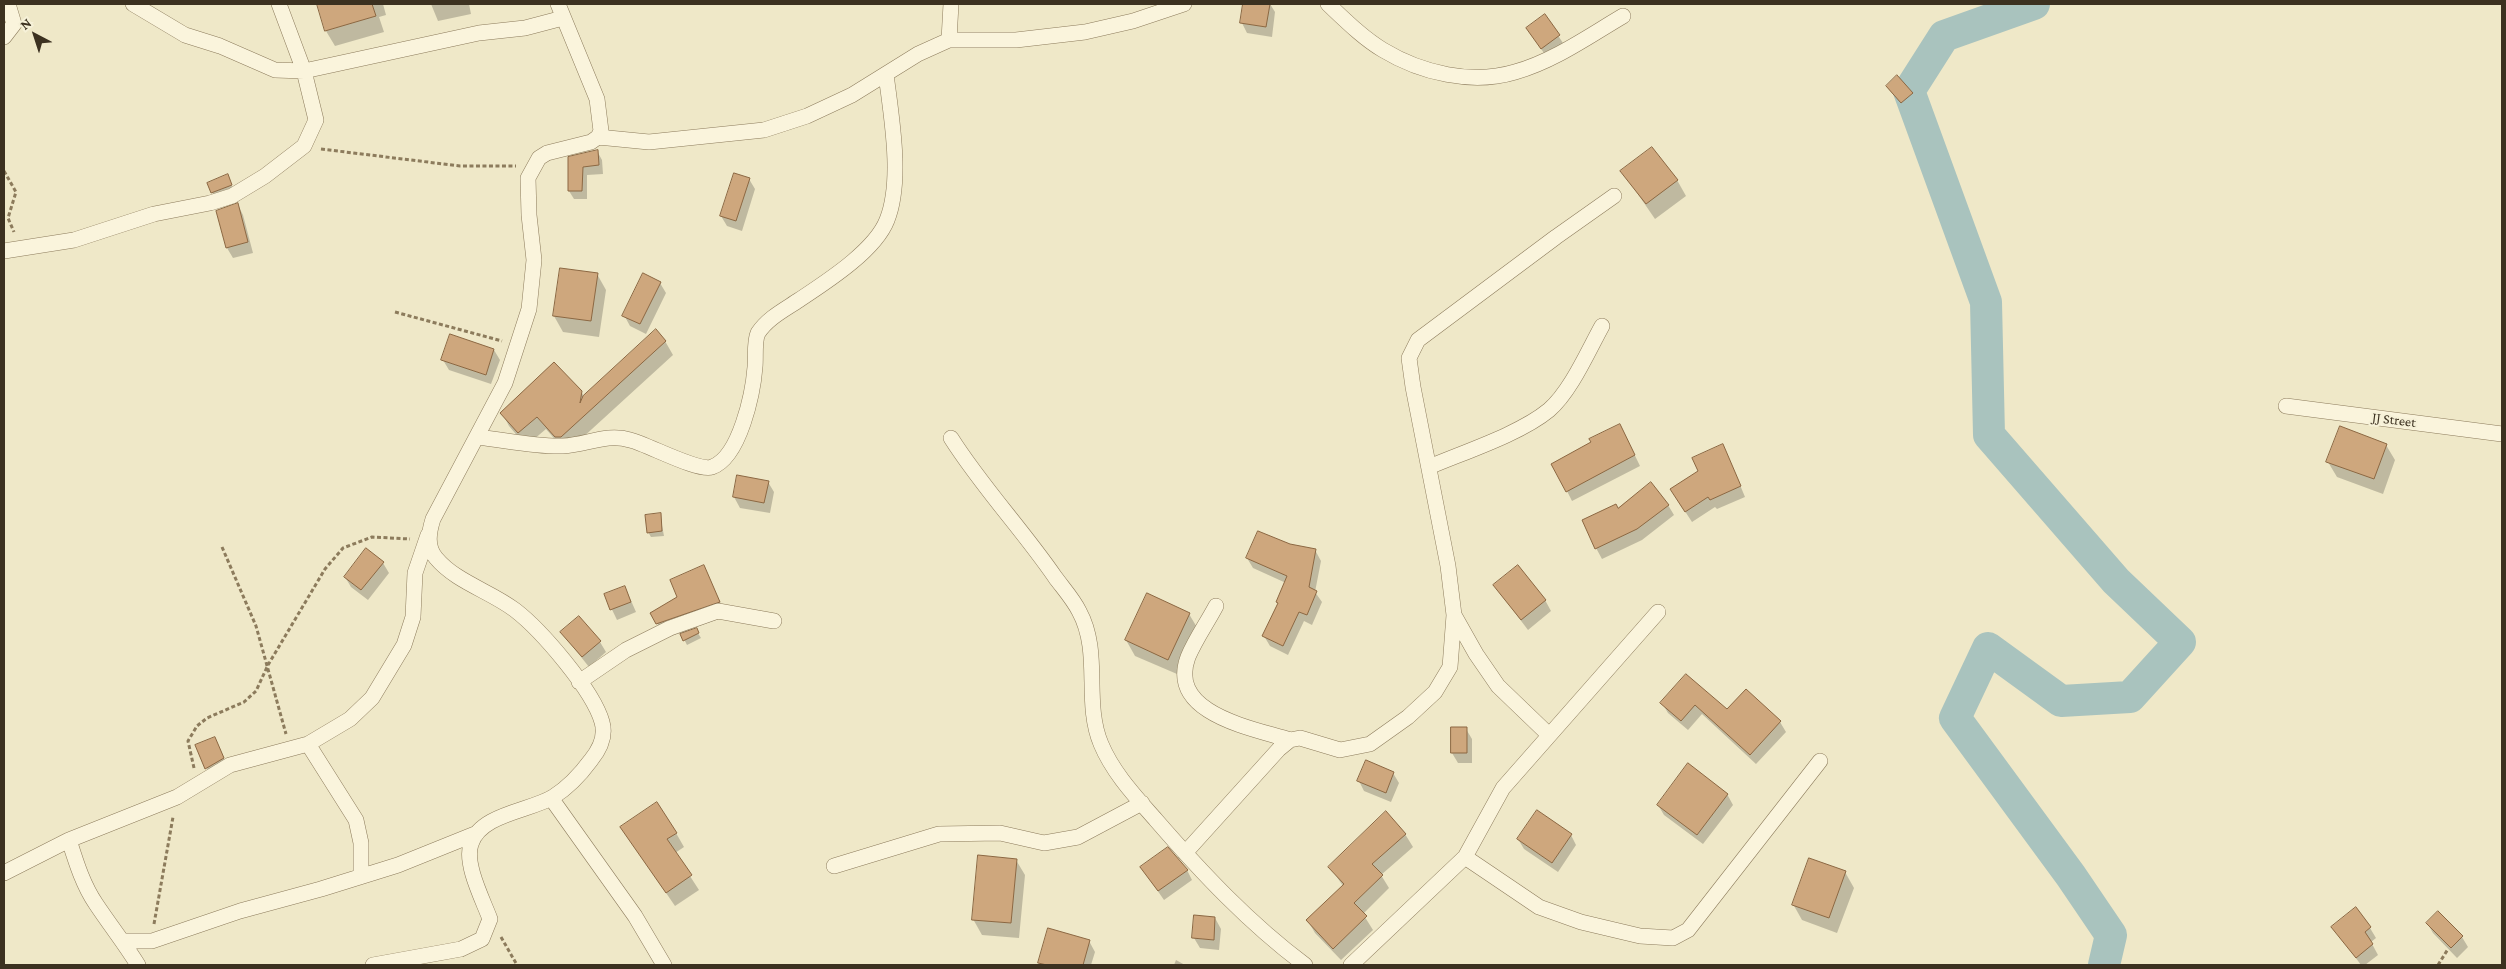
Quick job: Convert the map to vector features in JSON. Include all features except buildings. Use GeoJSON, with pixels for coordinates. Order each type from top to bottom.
{"type":"FeatureCollection","features":[{"type":"Feature","properties":{"kind":"street"},"geometry":{"type":"LineString","coordinates":[[4,38],[14,24],[8,4]]}},
{"type":"Feature","properties":{"kind":"street"},"geometry":{"type":"LineString","coordinates":[[133,4],[185,35],[220,46],[275,70],[304,71],[479,33],[525,28],[560,11],[596,100],[601,119],[598,137]]}},
{"type":"Feature","properties":{"kind":"street"},"geometry":{"type":"LineString","coordinates":[[4,251],[74,240],[154,214],[210,204],[232,196],[265,176],[304,146],[316,120],[304,71],[279,4]]}},
{"type":"Feature","properties":{"kind":"street"},"geometry":{"type":"LineString","coordinates":[[949,40],[952,4]]}},
{"type":"Feature","properties":{"kind":"street"},"geometry":{"type":"LineString","coordinates":[[4,874],[68,840],[177,796],[230,765],[308,744],[350,719],[372,698],[404,646],[413,617],[415,573],[433,519],[505,383],[528,309],[534,260],[529,215],[528,178],[534,166],[547,153],[591,142],[598,137],[649,142],[764,130],[807,116],[852,95],[918,54],[949,40],[1016,40],[1085,32],[1133,21],[1184,4]]}},
{"type":"Feature","properties":{"kind":"street"},"geometry":{"type":"LineString","coordinates":[[1328,4],[1353,28],[1383,50],[1424,68],[1449,76],[1482,77],[1515,73],[1563,52],[1623,16]]}},
{"type":"Feature","properties":{"kind":"street"},"geometry":{"type":"LineString","coordinates":[[477,437],[564,446],[612,436],[631,440],[695,465],[710,468],[717,464],[727,455],[739,433],[752,394],[757,335],[771,318],[841,269],[872,243],[887,220],[895,174],[886,74]]}},
{"type":"Feature","properties":{"kind":"street"},"geometry":{"type":"LineString","coordinates":[[1185,853],[1279,749],[1290,740],[1300,738],[1340,750],[1370,744],[1408,717],[1435,692],[1450,666],[1454,615],[1448,566],[1409,358],[1418,340],[1614,196]]}},
{"type":"Feature","properties":{"kind":"street"},"geometry":{"type":"LineString","coordinates":[[1428,467],[1513,431],[1549,409],[1571,382],[1602,326]]}},
{"type":"Feature","properties":{"kind":"street","name":"JJ Street"},"geometry":{"type":"LineString","coordinates":[[2286,406],[2502,434]]}},
{"type":"Feature","properties":{"kind":"street"},"geometry":{"type":"LineString","coordinates":[[951,438],[974,474],[1045,562],[1080,611],[1091,644],[1092,716],[1101,744],[1115,770],[1185,853],[1230,901],[1277,944],[1305,965]]}},
{"type":"Feature","properties":{"kind":"street"},"geometry":{"type":"LineString","coordinates":[[124,941],[152,941],[240,911],[321,890],[398,865],[475,834],[503,816],[551,798],[567,788],[600,748],[604,733],[602,721],[579,682],[563,660],[536,628],[514,609],[448,569],[434,557],[426,538]]}},
{"type":"Feature","properties":{"kind":"street"},"geometry":{"type":"LineString","coordinates":[[1216,606],[1188,658],[1186,680],[1193,699],[1207,711],[1290,740]]}},
{"type":"Feature","properties":{"kind":"street"},"geometry":{"type":"LineString","coordinates":[[579,682],[635,646],[670,628],[718,611],[774,621]]}},
{"type":"Feature","properties":{"kind":"street"},"geometry":{"type":"LineString","coordinates":[[1351,965],[1465,857],[1503,788],[1658,612]]}},
{"type":"Feature","properties":{"kind":"street"},"geometry":{"type":"LineString","coordinates":[[1454,615],[1476,654],[1498,686],[1549,735]]}},
{"type":"Feature","properties":{"kind":"street"},"geometry":{"type":"LineString","coordinates":[[308,744],[356,820],[361,843],[361,876]]}},
{"type":"Feature","properties":{"kind":"street"},"geometry":{"type":"LineString","coordinates":[[1465,857],[1539,907],[1581,922],[1640,936],[1673,938],[1688,930],[1820,761]]}},
{"type":"Feature","properties":{"kind":"street"},"geometry":{"type":"LineString","coordinates":[[551,798],[634,916],[664,965]]}},
{"type":"Feature","properties":{"kind":"street"},"geometry":{"type":"LineString","coordinates":[[834,866],[940,834],[1000,833],[1044,843],[1078,837],[1142,803]]}},
{"type":"Feature","properties":{"kind":"street"},"geometry":{"type":"LineString","coordinates":[[373,965],[461,949],[482,939],[490,920],[470,863],[470,846],[475,834]]}},
{"type":"Feature","properties":{"kind":"street"},"geometry":{"type":"LineString","coordinates":[[68,840],[80,873],[96,904],[124,941],[138,965]]}},
{"type":"Feature","properties":{"kind":"path"},"geometry":{"type":"LineString","coordinates":[[304,146],[460,166],[534,166]]}},
{"type":"Feature","properties":{"kind":"path"},"geometry":{"type":"LineString","coordinates":[[4,171],[16,192],[8,218],[21,248]]}},
{"type":"Feature","properties":{"kind":"path"},"geometry":{"type":"LineString","coordinates":[[394,312],[517,345]]}},
{"type":"Feature","properties":{"kind":"path"},"geometry":{"type":"LineString","coordinates":[[198,783],[188,741],[197,726],[207,718],[244,702],[256,691],[268,665],[325,569],[343,548],[372,537],[426,538]]}},
{"type":"Feature","properties":{"kind":"path"},"geometry":{"type":"LineString","coordinates":[[222,548],[256,626],[290,750]]}},
{"type":"Feature","properties":{"kind":"path"},"geometry":{"type":"LineString","coordinates":[[152,941],[177,796]]}},
{"type":"Feature","properties":{"kind":"path"},"geometry":{"type":"LineString","coordinates":[[490,920],[517,965]]}},
{"type":"Feature","properties":{"kind":"path"},"geometry":{"type":"LineString","coordinates":[[2438,965],[2448,949]]}},
{"type":"Feature","properties":{"kind":"waterway"},"geometry":{"type":"LineString","coordinates":[[2034,4],[1944,36],[1909,91],[1986,302],[1989,435],[2116,581],[2180,642],[2130,697],[2061,701],[1988,648],[1955,718],[2071,876],[2111,935],[2104,965]]}}]}
